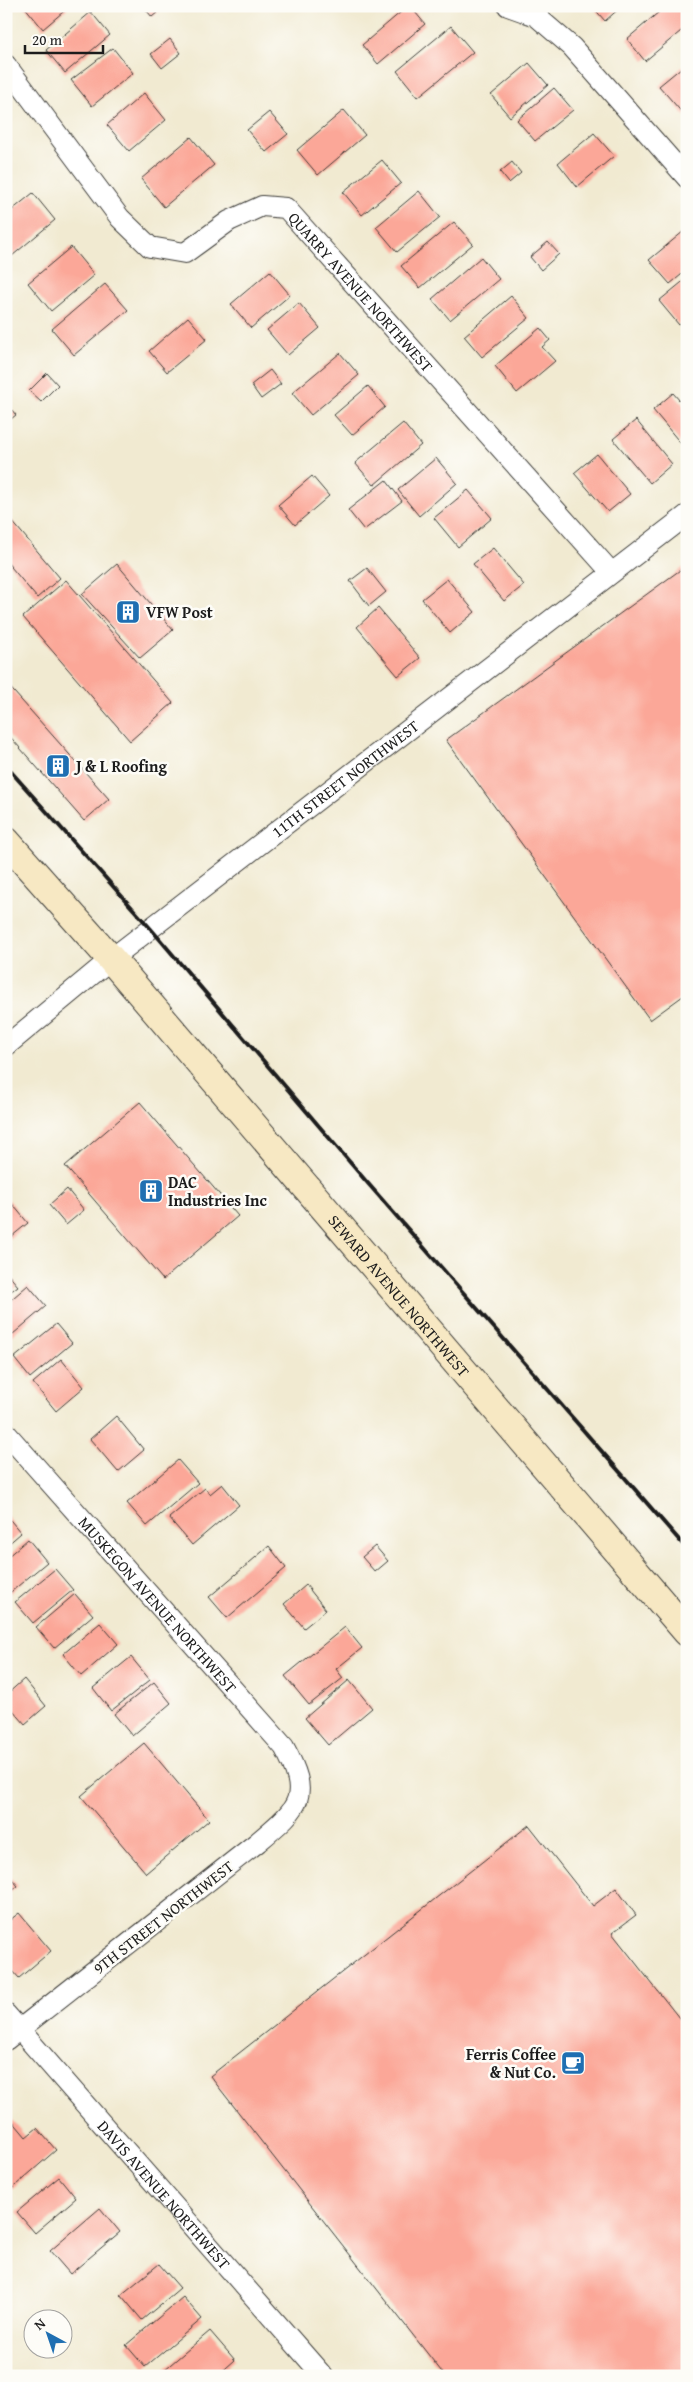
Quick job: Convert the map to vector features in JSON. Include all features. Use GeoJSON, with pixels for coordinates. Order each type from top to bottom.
{"type":"FeatureCollection","features":[{"type":"Feature","properties":{"kind":"street"},"geometry":{"type":"LineString","coordinates":[[508,6],[536,16],[572,47],[687,178]]}},
{"type":"Feature","properties":{"kind":"street","name":"QUARRY AVENUE NORTHWEST"},"geometry":{"type":"LineString","coordinates":[[6,65],[120,218],[150,247],[185,253],[229,221],[262,206],[286,208],[611,572]]}},
{"type":"Feature","properties":{"kind":"street","name":"11TH STREET NORTHWEST"},"geometry":{"type":"LineString","coordinates":[[6,1046],[111,959],[687,515]]}},
{"type":"Feature","properties":{"kind":"street","name":"SEWARD AVENUE NORTHWEST"},"geometry":{"type":"LineString","coordinates":[[6,841],[111,959],[687,1632]]}},
{"type":"Feature","properties":{"kind":"street","name":"MUSKEGON AVENUE NORTHWEST"},"geometry":{"type":"LineString","coordinates":[[6,1433],[284,1747],[299,1780]]}},
{"type":"Feature","properties":{"kind":"street","name":"9TH STREET NORTHWEST"},"geometry":{"type":"LineString","coordinates":[[13,2035],[281,1822],[299,1798],[299,1780]]}},
{"type":"Feature","properties":{"kind":"street","name":"DAVIS AVENUE NORTHWEST"},"geometry":{"type":"LineString","coordinates":[[6,2014],[13,2035],[323,2376]]}},
{"type":"Feature","properties":{"kind":"building"},"geometry":{"type":"Polygon","coordinates":[[[24,6],[70,6],[43,29],[24,6]]]}},
{"type":"Feature","properties":{"kind":"building"},"geometry":{"type":"Polygon","coordinates":[[[143,6],[165,6],[152,17],[143,6]]]}},
{"type":"Feature","properties":{"kind":"building"},"geometry":{"type":"Polygon","coordinates":[[[408,6],[425,24],[378,64],[362,45],[408,6]]]}},
{"type":"Feature","properties":{"kind":"building"},"geometry":{"type":"Polygon","coordinates":[[[592,6],[622,6],[605,21],[592,6]]]}},
{"type":"Feature","properties":{"kind":"building"},"geometry":{"type":"Polygon","coordinates":[[[666,6],[678,6],[687,17],[687,26],[645,61],[627,39],[666,6]]]}},
{"type":"Feature","properties":{"kind":"building"},"geometry":{"type":"Polygon","coordinates":[[[91,12],[110,35],[65,73],[46,50],[91,12]]]}},
{"type":"Feature","properties":{"kind":"building"},"geometry":{"type":"Polygon","coordinates":[[[451,26],[473,52],[418,97],[397,71],[451,26]]]}},
{"type":"Feature","properties":{"kind":"building"},"geometry":{"type":"Polygon","coordinates":[[[170,39],[181,53],[162,68],[151,54],[170,39]]]}},
{"type":"Feature","properties":{"kind":"building"},"geometry":{"type":"Polygon","coordinates":[[[113,48],[133,73],[92,106],[71,80],[113,48]]]}},
{"type":"Feature","properties":{"kind":"building"},"geometry":{"type":"Polygon","coordinates":[[[529,63],[548,85],[510,117],[491,95],[529,63]]]}},
{"type":"Feature","properties":{"kind":"building"},"geometry":{"type":"Polygon","coordinates":[[[687,63],[687,116],[686,117],[659,86],[687,63]]]}},
{"type":"Feature","properties":{"kind":"building"},"geometry":{"type":"Polygon","coordinates":[[[554,88],[573,110],[535,141],[517,120],[554,88]]]}},
{"type":"Feature","properties":{"kind":"building"},"geometry":{"type":"Polygon","coordinates":[[[144,93],[166,120],[129,151],[107,125],[144,93]]]}},
{"type":"Feature","properties":{"kind":"building"},"geometry":{"type":"Polygon","coordinates":[[[344,110],[365,135],[318,175],[297,150],[344,110]]]}},
{"type":"Feature","properties":{"kind":"building"},"geometry":{"type":"Polygon","coordinates":[[[269,112],[288,134],[266,152],[247,130],[269,112]]]}},
{"type":"Feature","properties":{"kind":"building"},"geometry":{"type":"Polygon","coordinates":[[[594,133],[614,156],[577,187],[558,163],[594,133]]]}},
{"type":"Feature","properties":{"kind":"building"},"geometry":{"type":"Polygon","coordinates":[[[191,137],[214,165],[164,207],[141,179],[191,137]]]}},
{"type":"Feature","properties":{"kind":"building"},"geometry":{"type":"Polygon","coordinates":[[[382,160],[401,183],[362,215],[343,192],[382,160]]]}},
{"type":"Feature","properties":{"kind":"building"},"geometry":{"type":"Polygon","coordinates":[[[512,162],[521,173],[509,183],[500,172],[512,162]]]}},
{"type":"Feature","properties":{"kind":"building"},"geometry":{"type":"Polygon","coordinates":[[[419,191],[440,217],[397,252],[376,227],[419,191]]]}},
{"type":"Feature","properties":{"kind":"building"},"geometry":{"type":"Polygon","coordinates":[[[33,193],[55,220],[6,261],[6,215],[33,193]]]}},
{"type":"Feature","properties":{"kind":"building"},"geometry":{"type":"Polygon","coordinates":[[[454,222],[473,244],[420,288],[401,266],[454,222]]]}},
{"type":"Feature","properties":{"kind":"building"},"geometry":{"type":"Polygon","coordinates":[[[684,231],[687,234],[687,270],[670,284],[649,260],[684,231]]]}},
{"type":"Feature","properties":{"kind":"building"},"geometry":{"type":"Polygon","coordinates":[[[548,242],[559,254],[541,270],[530,257],[548,242]]]}},
{"type":"Feature","properties":{"kind":"building"},"geometry":{"type":"Polygon","coordinates":[[[71,247],[94,275],[51,311],[28,283],[71,247]]]}},
{"type":"Feature","properties":{"kind":"building"},"geometry":{"type":"Polygon","coordinates":[[[481,257],[499,279],[450,320],[432,299],[481,257]]]}},
{"type":"Feature","properties":{"kind":"building"},"geometry":{"type":"Polygon","coordinates":[[[270,271],[290,295],[251,328],[231,304],[270,271]]]}},
{"type":"Feature","properties":{"kind":"building"},"geometry":{"type":"Polygon","coordinates":[[[687,278],[687,319],[679,325],[659,301],[687,278]]]}},
{"type":"Feature","properties":{"kind":"building"},"geometry":{"type":"Polygon","coordinates":[[[105,284],[128,310],[74,355],[52,329],[105,284]]]}},
{"type":"Feature","properties":{"kind":"building"},"geometry":{"type":"Polygon","coordinates":[[[511,296],[529,318],[482,357],[464,336],[511,296]]]}},
{"type":"Feature","properties":{"kind":"building"},"geometry":{"type":"Polygon","coordinates":[[[299,303],[320,328],[288,355],[267,330],[299,303]]]}},
{"type":"Feature","properties":{"kind":"building"},"geometry":{"type":"Polygon","coordinates":[[[188,317],[207,339],[167,372],[149,351],[188,317]]]}},
{"type":"Feature","properties":{"kind":"building"},"geometry":{"type":"Polygon","coordinates":[[[540,328],[550,340],[542,347],[555,361],[517,393],[495,366],[540,328]]]}},
{"type":"Feature","properties":{"kind":"building"},"geometry":{"type":"Polygon","coordinates":[[[340,353],[359,375],[311,415],[292,393],[340,353]]]}},
{"type":"Feature","properties":{"kind":"building"},"geometry":{"type":"Polygon","coordinates":[[[270,370],[281,384],[261,399],[251,385],[270,370]]]}},
{"type":"Feature","properties":{"kind":"building"},"geometry":{"type":"Polygon","coordinates":[[[47,373],[58,385],[41,402],[29,391],[47,373]]]}},
{"type":"Feature","properties":{"kind":"building"},"geometry":{"type":"Polygon","coordinates":[[[368,386],[385,407],[352,435],[334,415],[368,386]]]}},
{"type":"Feature","properties":{"kind":"building"},"geometry":{"type":"Polygon","coordinates":[[[673,393],[687,409],[687,451],[653,410],[673,393]]]}},
{"type":"Feature","properties":{"kind":"building"},"geometry":{"type":"Polygon","coordinates":[[[6,403],[16,415],[6,423],[6,403]]]}},
{"type":"Feature","properties":{"kind":"building"},"geometry":{"type":"Polygon","coordinates":[[[636,420],[672,464],[650,483],[613,439],[636,420]]]}},
{"type":"Feature","properties":{"kind":"building"},"geometry":{"type":"Polygon","coordinates":[[[403,423],[421,445],[374,485],[355,463],[403,423]]]}},
{"type":"Feature","properties":{"kind":"building"},"geometry":{"type":"Polygon","coordinates":[[[597,454],[630,494],[608,512],[574,473],[597,454]]]}},
{"type":"Feature","properties":{"kind":"building"},"geometry":{"type":"Polygon","coordinates":[[[436,458],[457,483],[419,516],[398,490],[436,458]]]}},
{"type":"Feature","properties":{"kind":"building"},"geometry":{"type":"Polygon","coordinates":[[[312,476],[329,496],[295,525],[278,505],[312,476]]]}},
{"type":"Feature","properties":{"kind":"building"},"geometry":{"type":"Polygon","coordinates":[[[386,480],[402,501],[364,530],[348,510],[386,480]]]}},
{"type":"Feature","properties":{"kind":"building"},"geometry":{"type":"Polygon","coordinates":[[[468,490],[492,518],[458,547],[434,518],[468,490]]]}},
{"type":"Feature","properties":{"kind":"building"},"geometry":{"type":"Polygon","coordinates":[[[6,514],[60,578],[37,598],[6,561],[6,514]]]}},
{"type":"Feature","properties":{"kind":"building"},"geometry":{"type":"Polygon","coordinates":[[[493,548],[524,585],[504,601],[473,564],[493,548]]]}},
{"type":"Feature","properties":{"kind":"building","name":"VFW Post"},"geometry":{"type":"Polygon","coordinates":[[[117,564],[173,630],[140,658],[82,594],[117,564]]]}},
{"type":"Feature","properties":{"kind":"building"},"geometry":{"type":"Polygon","coordinates":[[[687,565],[687,993],[650,1020],[446,740],[687,565]]]}},
{"type":"Feature","properties":{"kind":"building"},"geometry":{"type":"Polygon","coordinates":[[[367,568],[386,592],[369,606],[350,581],[367,568]]]}},
{"type":"Feature","properties":{"kind":"building"},"geometry":{"type":"Polygon","coordinates":[[[447,579],[475,612],[450,633],[422,599],[447,579]]]}},
{"type":"Feature","properties":{"kind":"building"},"geometry":{"type":"Polygon","coordinates":[[[66,580],[173,703],[130,741],[23,617],[66,580]]]}},
{"type":"Feature","properties":{"kind":"building"},"geometry":{"type":"Polygon","coordinates":[[[378,608],[420,658],[398,676],[357,627],[378,608]]]}},
{"type":"Feature","properties":{"kind":"building","name":"J & L Roofing"},"geometry":{"type":"Polygon","coordinates":[[[6,683],[109,799],[84,821],[6,732],[6,683]]]}},
{"type":"Feature","properties":{"kind":"building","name":"DAC Industries Inc"},"geometry":{"type":"Polygon","coordinates":[[[140,1102],[238,1216],[163,1280],[65,1166],[140,1102]]]}},
{"type":"Feature","properties":{"kind":"building"},"geometry":{"type":"Polygon","coordinates":[[[67,1189],[84,1210],[66,1225],[49,1205],[67,1189]]]}},
{"type":"Feature","properties":{"kind":"building"},"geometry":{"type":"Polygon","coordinates":[[[9,1200],[28,1223],[6,1241],[6,1202],[9,1200]]]}},
{"type":"Feature","properties":{"kind":"building"},"geometry":{"type":"Polygon","coordinates":[[[6,1272],[18,1286],[6,1295],[6,1272]]]}},
{"type":"Feature","properties":{"kind":"building"},"geometry":{"type":"Polygon","coordinates":[[[28,1285],[46,1306],[6,1340],[6,1304],[28,1285]]]}},
{"type":"Feature","properties":{"kind":"building"},"geometry":{"type":"Polygon","coordinates":[[[56,1324],[72,1343],[30,1378],[14,1358],[56,1324]]]}},
{"type":"Feature","properties":{"kind":"building"},"geometry":{"type":"Polygon","coordinates":[[[61,1359],[84,1387],[56,1411],[33,1383],[61,1359]]]}},
{"type":"Feature","properties":{"kind":"building"},"geometry":{"type":"Polygon","coordinates":[[[116,1416],[144,1450],[118,1472],[90,1439],[116,1416]]]}},
{"type":"Feature","properties":{"kind":"building"},"geometry":{"type":"Polygon","coordinates":[[[178,1460],[198,1483],[147,1526],[127,1503],[178,1460]]]}},
{"type":"Feature","properties":{"kind":"building"},"geometry":{"type":"Polygon","coordinates":[[[222,1484],[239,1505],[192,1545],[169,1518],[205,1488],[210,1494],[222,1484]]]}},
{"type":"Feature","properties":{"kind":"building"},"geometry":{"type":"Polygon","coordinates":[[[6,1515],[21,1533],[6,1546],[6,1515]]]}},
{"type":"Feature","properties":{"kind":"building"},"geometry":{"type":"Polygon","coordinates":[[[28,1539],[47,1562],[6,1596],[6,1558],[28,1539]]]}},
{"type":"Feature","properties":{"kind":"building"},"geometry":{"type":"Polygon","coordinates":[[[269,1546],[286,1568],[227,1618],[209,1597],[269,1546]]]}},
{"type":"Feature","properties":{"kind":"building"},"geometry":{"type":"Polygon","coordinates":[[[375,1546],[388,1561],[375,1572],[362,1557],[375,1546]]]}},
{"type":"Feature","properties":{"kind":"building"},"geometry":{"type":"Polygon","coordinates":[[[55,1569],[73,1590],[33,1623],[15,1602],[55,1569]]]}},
{"type":"Feature","properties":{"kind":"building"},"geometry":{"type":"Polygon","coordinates":[[[306,1585],[326,1610],[304,1628],[284,1604],[306,1585]]]}},
{"type":"Feature","properties":{"kind":"building"},"geometry":{"type":"Polygon","coordinates":[[[75,1594],[93,1615],[54,1648],[36,1627],[75,1594]]]}},
{"type":"Feature","properties":{"kind":"building"},"geometry":{"type":"Polygon","coordinates":[[[100,1623],[118,1644],[81,1676],[63,1654],[100,1623]]]}},
{"type":"Feature","properties":{"kind":"building"},"geometry":{"type":"Polygon","coordinates":[[[345,1627],[362,1648],[336,1669],[343,1678],[309,1705],[285,1676],[345,1627]]]}},
{"type":"Feature","properties":{"kind":"building"},"geometry":{"type":"Polygon","coordinates":[[[131,1657],[150,1680],[111,1711],[93,1688],[131,1657]]]}},
{"type":"Feature","properties":{"kind":"building"},"geometry":{"type":"Polygon","coordinates":[[[24,1679],[46,1706],[25,1724],[6,1702],[6,1695],[24,1679]]]}},
{"type":"Feature","properties":{"kind":"building"},"geometry":{"type":"Polygon","coordinates":[[[349,1680],[372,1708],[328,1745],[305,1718],[349,1680]]]}},
{"type":"Feature","properties":{"kind":"building"},"geometry":{"type":"Polygon","coordinates":[[[154,1682],[171,1703],[132,1736],[114,1714],[154,1682]]]}},
{"type":"Feature","properties":{"kind":"building"},"geometry":{"type":"Polygon","coordinates":[[[144,1743],[209,1820],[146,1873],[81,1796],[144,1743]]]}},
{"type":"Feature","properties":{"kind":"building"},"geometry":{"type":"Polygon","coordinates":[[[529,1825],[593,1906],[616,1888],[636,1915],[612,1933],[687,2028],[687,2376],[445,2376],[210,2076],[529,1825]]]}},
{"type":"Feature","properties":{"kind":"building"},"geometry":{"type":"Polygon","coordinates":[[[6,1872],[18,1886],[6,1896],[6,1872]]]}},
{"type":"Feature","properties":{"kind":"building"},"geometry":{"type":"Polygon","coordinates":[[[19,1913],[51,1951],[19,1978],[6,1963],[6,1923],[19,1913]]]}},
{"type":"Feature","properties":{"kind":"building"},"geometry":{"type":"Polygon","coordinates":[[[6,2113],[26,2137],[37,2128],[56,2150],[8,2192],[6,2113]]]}},
{"type":"Feature","properties":{"kind":"building"},"geometry":{"type":"Polygon","coordinates":[[[59,2177],[76,2198],[35,2233],[17,2212],[59,2177]]]}},
{"type":"Feature","properties":{"kind":"building"},"geometry":{"type":"Polygon","coordinates":[[[100,2208],[120,2232],[70,2274],[50,2251],[100,2208]]]}},
{"type":"Feature","properties":{"kind":"building"},"geometry":{"type":"Polygon","coordinates":[[[159,2264],[180,2288],[142,2320],[121,2295],[159,2264]]]}},
{"type":"Feature","properties":{"kind":"building"},"geometry":{"type":"Polygon","coordinates":[[[183,2297],[202,2319],[145,2367],[126,2345],[183,2297]]]}},
{"type":"Feature","properties":{"kind":"building"},"geometry":{"type":"Polygon","coordinates":[[[210,2331],[235,2360],[217,2376],[157,2376],[210,2331]]]}},
{"type":"Feature","properties":{"kind":"railway"},"geometry":{"type":"LineString","coordinates":[[6,766],[151,929],[365,1180],[687,1549]]}},
{"type":"Feature","properties":{"kind":"place","name":"VFW Post"},"geometry":{"type":"Point","coordinates":[128,612]}},
{"type":"Feature","properties":{"kind":"place","name":"J & L Roofing"},"geometry":{"type":"Point","coordinates":[58,766]}},
{"type":"Feature","properties":{"kind":"place","name":"DAC Industries Inc"},"geometry":{"type":"Point","coordinates":[151,1191]}},
{"type":"Feature","properties":{"kind":"place","name":"Ferris Coffee & Nut Co."},"geometry":{"type":"Point","coordinates":[573,2063]}}]}
